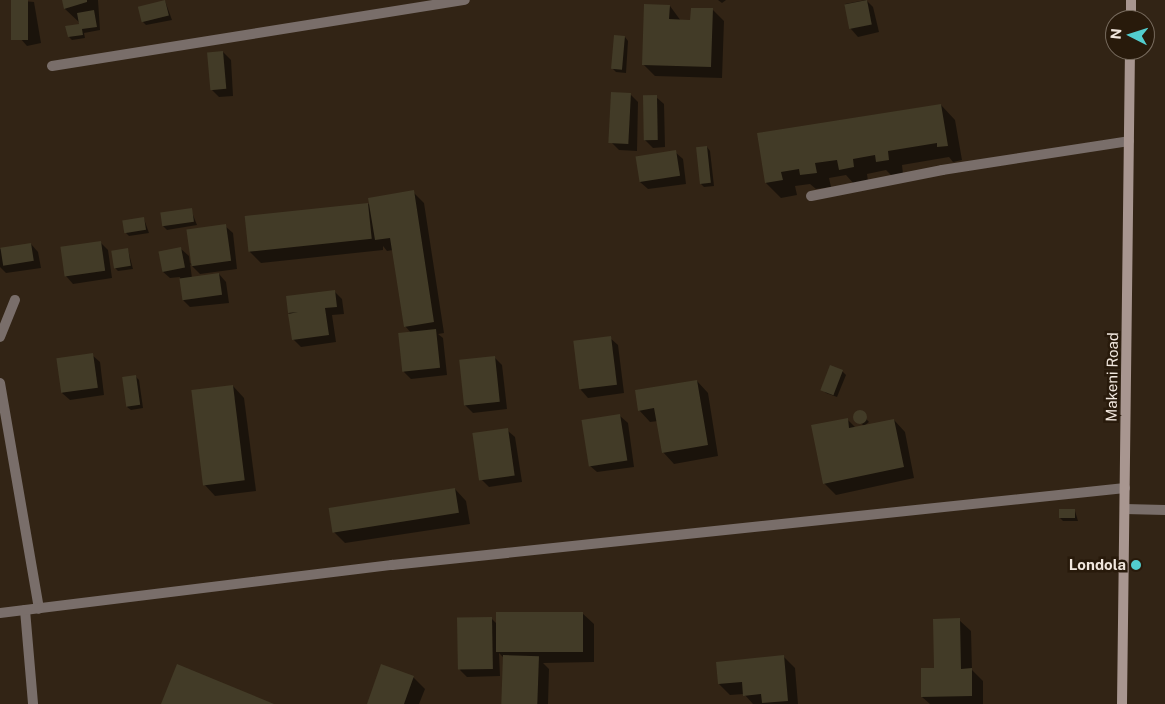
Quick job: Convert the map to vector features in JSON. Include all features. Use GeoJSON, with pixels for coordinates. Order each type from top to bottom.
{"type":"FeatureCollection","features":[{"type":"Feature","properties":{"kind":"main road","name":"Makeni Road"},"geometry":{"type":"LineString","coordinates":[[1122,704],[1130,60]]}},
{"type":"Feature","properties":{"kind":"street"},"geometry":{"type":"LineString","coordinates":[[52,66],[465,0]]}},
{"type":"Feature","properties":{"kind":"street"},"geometry":{"type":"LineString","coordinates":[[811,196],[942,170],[1129,141]]}},
{"type":"Feature","properties":{"kind":"street"},"geometry":{"type":"LineString","coordinates":[[0,336],[15,300]]}},
{"type":"Feature","properties":{"kind":"street"},"geometry":{"type":"LineString","coordinates":[[0,383],[38,609]]}},
{"type":"Feature","properties":{"kind":"street"},"geometry":{"type":"LineString","coordinates":[[0,613],[402,564],[1125,488]]}},
{"type":"Feature","properties":{"kind":"street"},"geometry":{"type":"LineString","coordinates":[[1125,509],[1165,510]]}},
{"type":"Feature","properties":{"kind":"street"},"geometry":{"type":"LineString","coordinates":[[25,610],[33,704]]}},
{"type":"Feature","properties":{"kind":"building"},"geometry":{"type":"Polygon","coordinates":[[[11,0],[28,0],[28,40],[11,40],[11,0]]]}},
{"type":"Feature","properties":{"kind":"building"},"geometry":{"type":"Polygon","coordinates":[[[62,0],[87,0],[87,2],[64,9],[62,0]]]}},
{"type":"Feature","properties":{"kind":"building"},"geometry":{"type":"Polygon","coordinates":[[[165,0],[169,16],[142,22],[138,7],[165,0]]]}},
{"type":"Feature","properties":{"kind":"building"},"geometry":{"type":"Polygon","coordinates":[[[867,0],[872,25],[849,29],[844,4],[867,0]]]}},
{"type":"Feature","properties":{"kind":"building"},"geometry":{"type":"Polygon","coordinates":[[[644,4],[670,5],[669,19],[690,20],[691,8],[713,8],[711,67],[642,65],[644,4]]]}},
{"type":"Feature","properties":{"kind":"building"},"geometry":{"type":"Polygon","coordinates":[[[94,10],[97,27],[82,29],[83,35],[68,37],[65,26],[79,24],[77,13],[94,10]]]}},
{"type":"Feature","properties":{"kind":"building"},"geometry":{"type":"Polygon","coordinates":[[[614,35],[625,36],[622,70],[611,69],[614,35]]]}},
{"type":"Feature","properties":{"kind":"building"},"geometry":{"type":"Polygon","coordinates":[[[223,51],[226,89],[210,90],[207,52],[223,51]]]}},
{"type":"Feature","properties":{"kind":"building"},"geometry":{"type":"Polygon","coordinates":[[[611,92],[631,93],[628,144],[608,143],[611,92]]]}},
{"type":"Feature","properties":{"kind":"building"},"geometry":{"type":"Polygon","coordinates":[[[643,95],[657,95],[658,140],[644,140],[643,95]]]}},
{"type":"Feature","properties":{"kind":"building"},"geometry":{"type":"Polygon","coordinates":[[[941,104],[948,146],[937,147],[937,143],[888,151],[889,160],[876,162],[875,155],[853,159],[854,167],[839,170],[837,160],[815,163],[817,173],[800,175],[799,169],[781,172],[783,180],[765,183],[757,133],[941,104]]]}},
{"type":"Feature","properties":{"kind":"building"},"geometry":{"type":"Polygon","coordinates":[[[707,146],[711,183],[700,184],[696,147],[707,146]]]}},
{"type":"Feature","properties":{"kind":"building"},"geometry":{"type":"Polygon","coordinates":[[[676,150],[680,176],[640,182],[636,156],[676,150]]]}},
{"type":"Feature","properties":{"kind":"building"},"geometry":{"type":"Polygon","coordinates":[[[414,190],[434,322],[404,327],[390,238],[375,240],[368,198],[414,190]]]}},
{"type":"Feature","properties":{"kind":"building"},"geometry":{"type":"Polygon","coordinates":[[[368,203],[372,239],[248,252],[245,216],[368,203]]]}},
{"type":"Feature","properties":{"kind":"building"},"geometry":{"type":"Polygon","coordinates":[[[192,208],[194,222],[162,226],[160,212],[192,208]]]}},
{"type":"Feature","properties":{"kind":"building"},"geometry":{"type":"Polygon","coordinates":[[[144,217],[146,230],[124,233],[122,220],[144,217]]]}},
{"type":"Feature","properties":{"kind":"building"},"geometry":{"type":"Polygon","coordinates":[[[226,224],[231,261],[192,266],[186,230],[226,224]]]}},
{"type":"Feature","properties":{"kind":"building"},"geometry":{"type":"Polygon","coordinates":[[[101,241],[105,271],[65,276],[60,247],[101,241]]]}},
{"type":"Feature","properties":{"kind":"building"},"geometry":{"type":"Polygon","coordinates":[[[31,243],[34,261],[3,266],[0,248],[31,243]]]}},
{"type":"Feature","properties":{"kind":"building"},"geometry":{"type":"Polygon","coordinates":[[[181,247],[185,268],[162,272],[158,251],[181,247]]]}},
{"type":"Feature","properties":{"kind":"building"},"geometry":{"type":"Polygon","coordinates":[[[128,248],[131,266],[114,268],[111,251],[128,248]]]}},
{"type":"Feature","properties":{"kind":"building"},"geometry":{"type":"Polygon","coordinates":[[[219,273],[222,295],[182,300],[179,279],[219,273]]]}},
{"type":"Feature","properties":{"kind":"building"},"geometry":{"type":"Polygon","coordinates":[[[335,290],[337,307],[325,308],[329,335],[292,340],[288,314],[298,312],[288,313],[286,296],[335,290]]]}},
{"type":"Feature","properties":{"kind":"building"},"geometry":{"type":"Polygon","coordinates":[[[436,329],[440,368],[402,372],[398,333],[436,329]]]}},
{"type":"Feature","properties":{"kind":"building"},"geometry":{"type":"Polygon","coordinates":[[[611,336],[617,385],[579,389],[573,341],[611,336]]]}},
{"type":"Feature","properties":{"kind":"building"},"geometry":{"type":"Polygon","coordinates":[[[93,353],[98,388],[61,393],[56,358],[93,353]]]}},
{"type":"Feature","properties":{"kind":"building"},"geometry":{"type":"Polygon","coordinates":[[[495,356],[500,402],[464,406],[459,360],[495,356]]]}},
{"type":"Feature","properties":{"kind":"building"},"geometry":{"type":"Polygon","coordinates":[[[830,365],[843,370],[833,395],[820,390],[830,365]]]}},
{"type":"Feature","properties":{"kind":"building"},"geometry":{"type":"Polygon","coordinates":[[[136,375],[140,405],[126,407],[122,377],[136,375]]]}},
{"type":"Feature","properties":{"kind":"building"},"geometry":{"type":"Polygon","coordinates":[[[697,380],[708,445],[662,453],[654,408],[638,411],[635,390],[697,380]]]}},
{"type":"Feature","properties":{"kind":"building"},"geometry":{"type":"Polygon","coordinates":[[[233,385],[245,480],[203,485],[191,390],[233,385]]]}},
{"type":"Feature","properties":{"kind":"building"},"geometry":{"type":"Polygon","coordinates":[[[860,410],[865,412],[867,417],[865,422],[860,424],[855,422],[853,417],[855,412],[860,410]]]}},
{"type":"Feature","properties":{"kind":"building"},"geometry":{"type":"Polygon","coordinates":[[[620,414],[627,460],[589,467],[581,420],[620,414]]]}},
{"type":"Feature","properties":{"kind":"building"},"geometry":{"type":"Polygon","coordinates":[[[848,418],[849,428],[894,419],[904,467],[823,484],[811,425],[848,418]]]}},
{"type":"Feature","properties":{"kind":"building"},"geometry":{"type":"Polygon","coordinates":[[[508,428],[515,476],[479,481],[472,433],[508,428]]]}},
{"type":"Feature","properties":{"kind":"building"},"geometry":{"type":"Polygon","coordinates":[[[455,488],[459,513],[332,533],[329,508],[455,488]]]}},
{"type":"Feature","properties":{"kind":"building"},"geometry":{"type":"Polygon","coordinates":[[[1059,509],[1075,509],[1075,518],[1059,518],[1059,509]]]}},
{"type":"Feature","properties":{"kind":"building"},"geometry":{"type":"Polygon","coordinates":[[[496,612],[583,612],[583,652],[496,652],[496,612]]]}},
{"type":"Feature","properties":{"kind":"building"},"geometry":{"type":"Polygon","coordinates":[[[492,617],[493,669],[458,670],[457,618],[492,617]]]}},
{"type":"Feature","properties":{"kind":"building"},"geometry":{"type":"Polygon","coordinates":[[[960,618],[961,669],[972,668],[972,696],[921,697],[921,668],[934,668],[933,619],[960,618]]]}},
{"type":"Feature","properties":{"kind":"building"},"geometry":{"type":"Polygon","coordinates":[[[503,655],[539,656],[537,704],[501,704],[503,655]]]}},
{"type":"Feature","properties":{"kind":"building"},"geometry":{"type":"Polygon","coordinates":[[[784,655],[788,701],[762,703],[761,694],[743,696],[742,682],[718,684],[716,662],[784,655]]]}},
{"type":"Feature","properties":{"kind":"building"},"geometry":{"type":"Polygon","coordinates":[[[177,664],[274,704],[161,704],[177,664]]]}},
{"type":"Feature","properties":{"kind":"building"},"geometry":{"type":"Polygon","coordinates":[[[381,664],[414,676],[404,704],[367,704],[381,664]]]}},
{"type":"Feature","properties":{"kind":"place","name":"Londola"},"geometry":{"type":"Point","coordinates":[1136,565]}}]}
